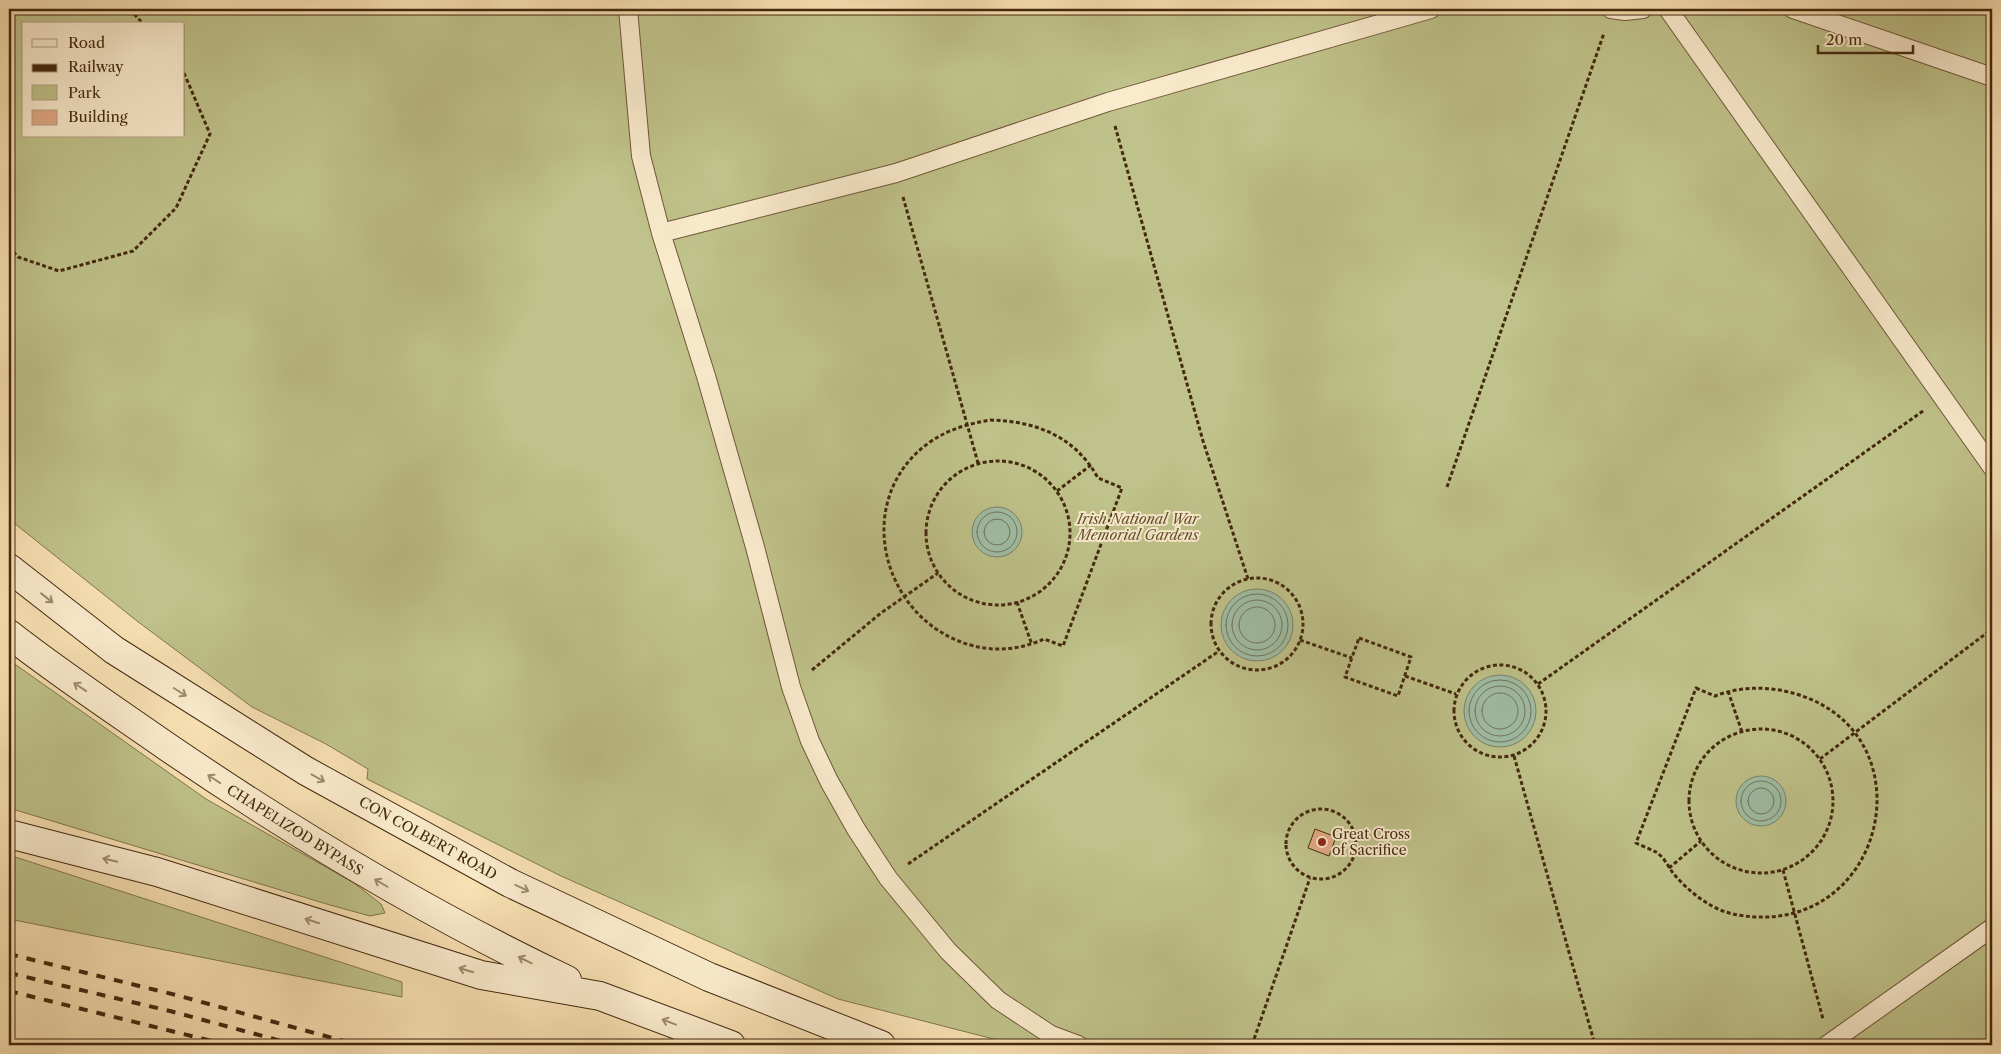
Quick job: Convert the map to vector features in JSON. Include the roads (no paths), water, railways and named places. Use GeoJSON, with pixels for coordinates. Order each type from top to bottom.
{"type":"FeatureCollection","features":[{"type":"Feature","properties":{"kind":"main road","name":"CON COLBERT ROAD"},"geometry":{"type":"LineString","coordinates":[[9,568],[114,650],[306,771],[510,883],[709,977],[881,1045]]}},
{"type":"Feature","properties":{"kind":"main road","name":"CHAPELIZOD BYPASS"},"geometry":{"type":"LineString","coordinates":[[9,634],[52,668],[262,811],[332,854],[448,921],[600,996]]}},
{"type":"Feature","properties":{"kind":"main road"},"geometry":{"type":"LineString","coordinates":[[9,834],[158,872],[481,975],[600,996],[731,1045]]}},
{"type":"Feature","properties":{"kind":"lane"},"geometry":{"type":"LineString","coordinates":[[628,9],[641,156],[661,233],[755,547],[791,687],[810,741],[829,782],[856,829],[888,878],[948,951],[998,1000],[1051,1036],[1078,1045]]}},
{"type":"Feature","properties":{"kind":"lane"},"geometry":{"type":"LineString","coordinates":[[661,233],[896,173],[1108,102],[1431,9]]}},
{"type":"Feature","properties":{"kind":"lane"},"geometry":{"type":"LineString","coordinates":[[1612,9],[1625,11],[1643,9]]}},
{"type":"Feature","properties":{"kind":"lane"},"geometry":{"type":"LineString","coordinates":[[1668,9],[1992,467]]}},
{"type":"Feature","properties":{"kind":"lane"},"geometry":{"type":"LineString","coordinates":[[1793,9],[1992,77]]}},
{"type":"Feature","properties":{"kind":"lane"},"geometry":{"type":"LineString","coordinates":[[1828,1045],[1992,928]]}},
{"type":"Feature","properties":{"kind":"water"},"geometry":{"type":"Polygon","coordinates":[[[997,507],[1011,511],[1018,518],[1022,532],[1018,546],[1011,553],[997,557],[983,553],[976,546],[972,532],[976,518],[983,511],[997,507]]]}},
{"type":"Feature","properties":{"kind":"water"},"geometry":{"type":"Polygon","coordinates":[[[1264,589],[1283,599],[1291,611],[1293,625],[1291,639],[1283,651],[1271,659],[1250,661],[1231,651],[1223,639],[1221,618],[1231,599],[1243,591],[1264,589]]]}},
{"type":"Feature","properties":{"kind":"water"},"geometry":{"type":"Polygon","coordinates":[[[1507,675],[1526,685],[1534,697],[1536,711],[1534,725],[1526,737],[1514,745],[1493,747],[1474,737],[1466,725],[1464,704],[1474,685],[1486,677],[1507,675]]]}},
{"type":"Feature","properties":{"kind":"water"},"geometry":{"type":"Polygon","coordinates":[[[1761,776],[1775,780],[1782,787],[1786,801],[1782,815],[1775,822],[1761,826],[1747,822],[1740,815],[1736,801],[1740,787],[1747,780],[1761,776]]]}},
{"type":"Feature","properties":{"kind":"railway"},"geometry":{"type":"LineString","coordinates":[[9,954],[176,995],[358,1045]]}},
{"type":"Feature","properties":{"kind":"railway"},"geometry":{"type":"LineString","coordinates":[[9,973],[170,1011],[296,1045]]}},
{"type":"Feature","properties":{"kind":"railway"},"geometry":{"type":"LineString","coordinates":[[9,991],[228,1045]]}},
{"type":"Feature","properties":{"kind":"place","name":"Great Cross of Sacrifice"},"geometry":{"type":"Point","coordinates":[1322,842]}},
{"type":"Feature","properties":{"kind":"park label","name":"Irish National War Memorial Gardens"},"geometry":{"type":"Point","coordinates":[1138,528]}}]}
